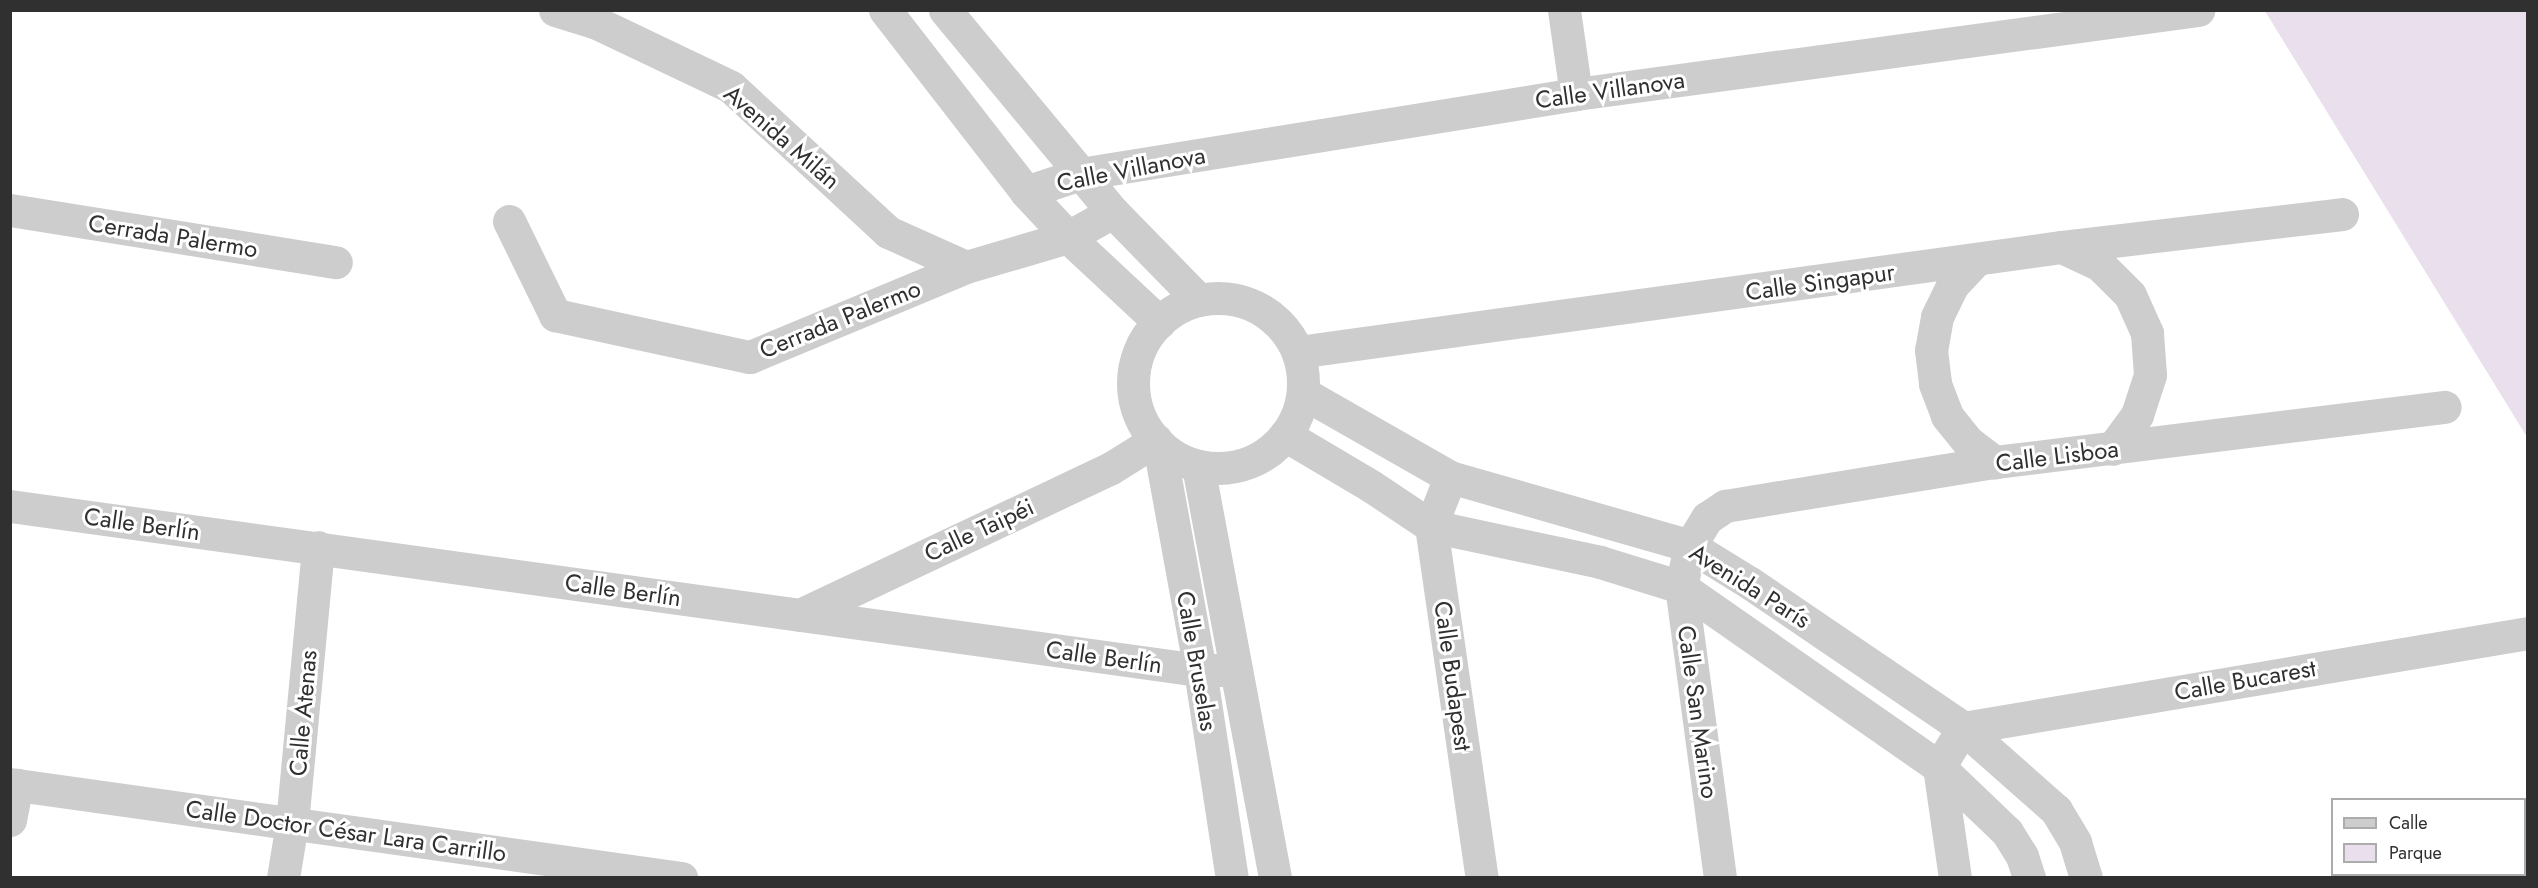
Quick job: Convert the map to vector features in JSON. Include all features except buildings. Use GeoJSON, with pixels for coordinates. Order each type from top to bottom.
{"type":"FeatureCollection","features":[{"type":"Feature","properties":{"kind":"street","name":"Avenida Milán"},"geometry":{"type":"LineString","coordinates":[[555,10],[597,23],[731,87],[888,232],[966,267]]}},
{"type":"Feature","properties":{"kind":"street"},"geometry":{"type":"LineString","coordinates":[[885,10],[1026,192],[1068,237],[1158,322]]}},
{"type":"Feature","properties":{"kind":"street"},"geometry":{"type":"LineString","coordinates":[[945,10],[1113,212],[1199,300]]}},
{"type":"Feature","properties":{"kind":"street"},"geometry":{"type":"LineString","coordinates":[[1564,10],[1576,94]]}},
{"type":"Feature","properties":{"kind":"street","name":"Calle Villanova"},"geometry":{"type":"LineString","coordinates":[[1026,192],[1080,174],[1576,94],[2198,10]]}},
{"type":"Feature","properties":{"kind":"street","name":"Cerrada Palermo"},"geometry":{"type":"LineString","coordinates":[[10,210],[336,262]]}},
{"type":"Feature","properties":{"kind":"street","name":"Cerrada Palermo"},"geometry":{"type":"LineString","coordinates":[[509,221],[555,315],[750,357],[966,267],[1068,237],[1113,212]]}},
{"type":"Feature","properties":{"kind":"street","name":"Calle Singapur"},"geometry":{"type":"LineString","coordinates":[[1298,352],[1975,261],[2062,247],[2342,214]]}},
{"type":"Feature","properties":{"kind":"street"},"geometry":{"type":"LineString","coordinates":[[2062,247],[2100,265],[2130,295],[2147,333],[2150,375],[2137,416],[2112,449]]}},
{"type":"Feature","properties":{"kind":"street"},"geometry":{"type":"LineString","coordinates":[[1975,261],[1952,286],[1937,317],[1931,350],[1935,384],[1947,416],[1968,442],[1995,462]]}},
{"type":"Feature","properties":{"kind":"street"},"geometry":{"type":"LineString","coordinates":[[1224,298],[1247,302],[1269,314],[1286,330],[1298,352],[1303,372],[1303,393],[1297,415],[1285,435],[1267,452],[1246,463],[1222,468],[1198,465],[1177,458],[1158,443],[1143,424],[1134,397],[1133,370],[1142,344],[1158,322],[1177,308],[1199,300],[1224,298]]}},
{"type":"Feature","properties":{"kind":"street","name":"Avenida París"},"geometry":{"type":"LineString","coordinates":[[1303,393],[1450,477],[1690,546],[1750,583],[1963,728],[2056,810],[2075,842],[2086,878]]}},
{"type":"Feature","properties":{"kind":"street","name":"Calle Lisboa"},"geometry":{"type":"LineString","coordinates":[[1690,546],[1707,518],[1725,506],[1995,462],[2445,407]]}},
{"type":"Feature","properties":{"kind":"street","name":"Avenida París"},"geometry":{"type":"LineString","coordinates":[[1285,435],[1371,486],[1431,526],[1600,562],[1681,587],[1940,767],[2007,832],[2022,856],[2029,878]]}},
{"type":"Feature","properties":{"kind":"street","name":"Calle Taipéi"},"geometry":{"type":"LineString","coordinates":[[800,615],[1112,468],[1158,443]]}},
{"type":"Feature","properties":{"kind":"street","name":"Calle Bruselas"},"geometry":{"type":"LineString","coordinates":[[1158,443],[1200,670],[1232,878]]}},
{"type":"Feature","properties":{"kind":"street","name":"Calle Bruselas"},"geometry":{"type":"LineString","coordinates":[[1198,465],[1275,878]]}},
{"type":"Feature","properties":{"kind":"street","name":"Calle Budapest"},"geometry":{"type":"LineString","coordinates":[[1450,477],[1431,526],[1482,878]]}},
{"type":"Feature","properties":{"kind":"street","name":"Calle Berlín"},"geometry":{"type":"LineString","coordinates":[[10,506],[1200,670],[1236,670]]}},
{"type":"Feature","properties":{"kind":"street","name":"Calle San Marino"},"geometry":{"type":"LineString","coordinates":[[1690,546],[1681,587],[1720,878]]}},
{"type":"Feature","properties":{"kind":"street","name":"Calle Atenas"},"geometry":{"type":"LineString","coordinates":[[282,878],[292,823],[318,547]]}},
{"type":"Feature","properties":{"kind":"street","name":"Calle Bucarest"},"geometry":{"type":"LineString","coordinates":[[1963,728],[2528,633]]}},
{"type":"Feature","properties":{"kind":"street"},"geometry":{"type":"LineString","coordinates":[[1955,878],[1940,767],[1963,728]]}},
{"type":"Feature","properties":{"kind":"street"},"geometry":{"type":"LineString","coordinates":[[10,820],[14,785]]}},
{"type":"Feature","properties":{"kind":"street","name":"Calle Doctor César Lara Carrillo"},"geometry":{"type":"LineString","coordinates":[[14,785],[292,823],[563,870],[681,878]]}},
{"type":"Feature","properties":{"kind":"street"},"geometry":{"type":"LineString","coordinates":[[1226,836],[1266,832]]}},
{"type":"Feature","properties":{"kind":"green space"},"geometry":{"type":"Polygon","coordinates":[[[2265,11],[2527,11],[2527,437],[2391,216],[2265,11]]]}}]}
